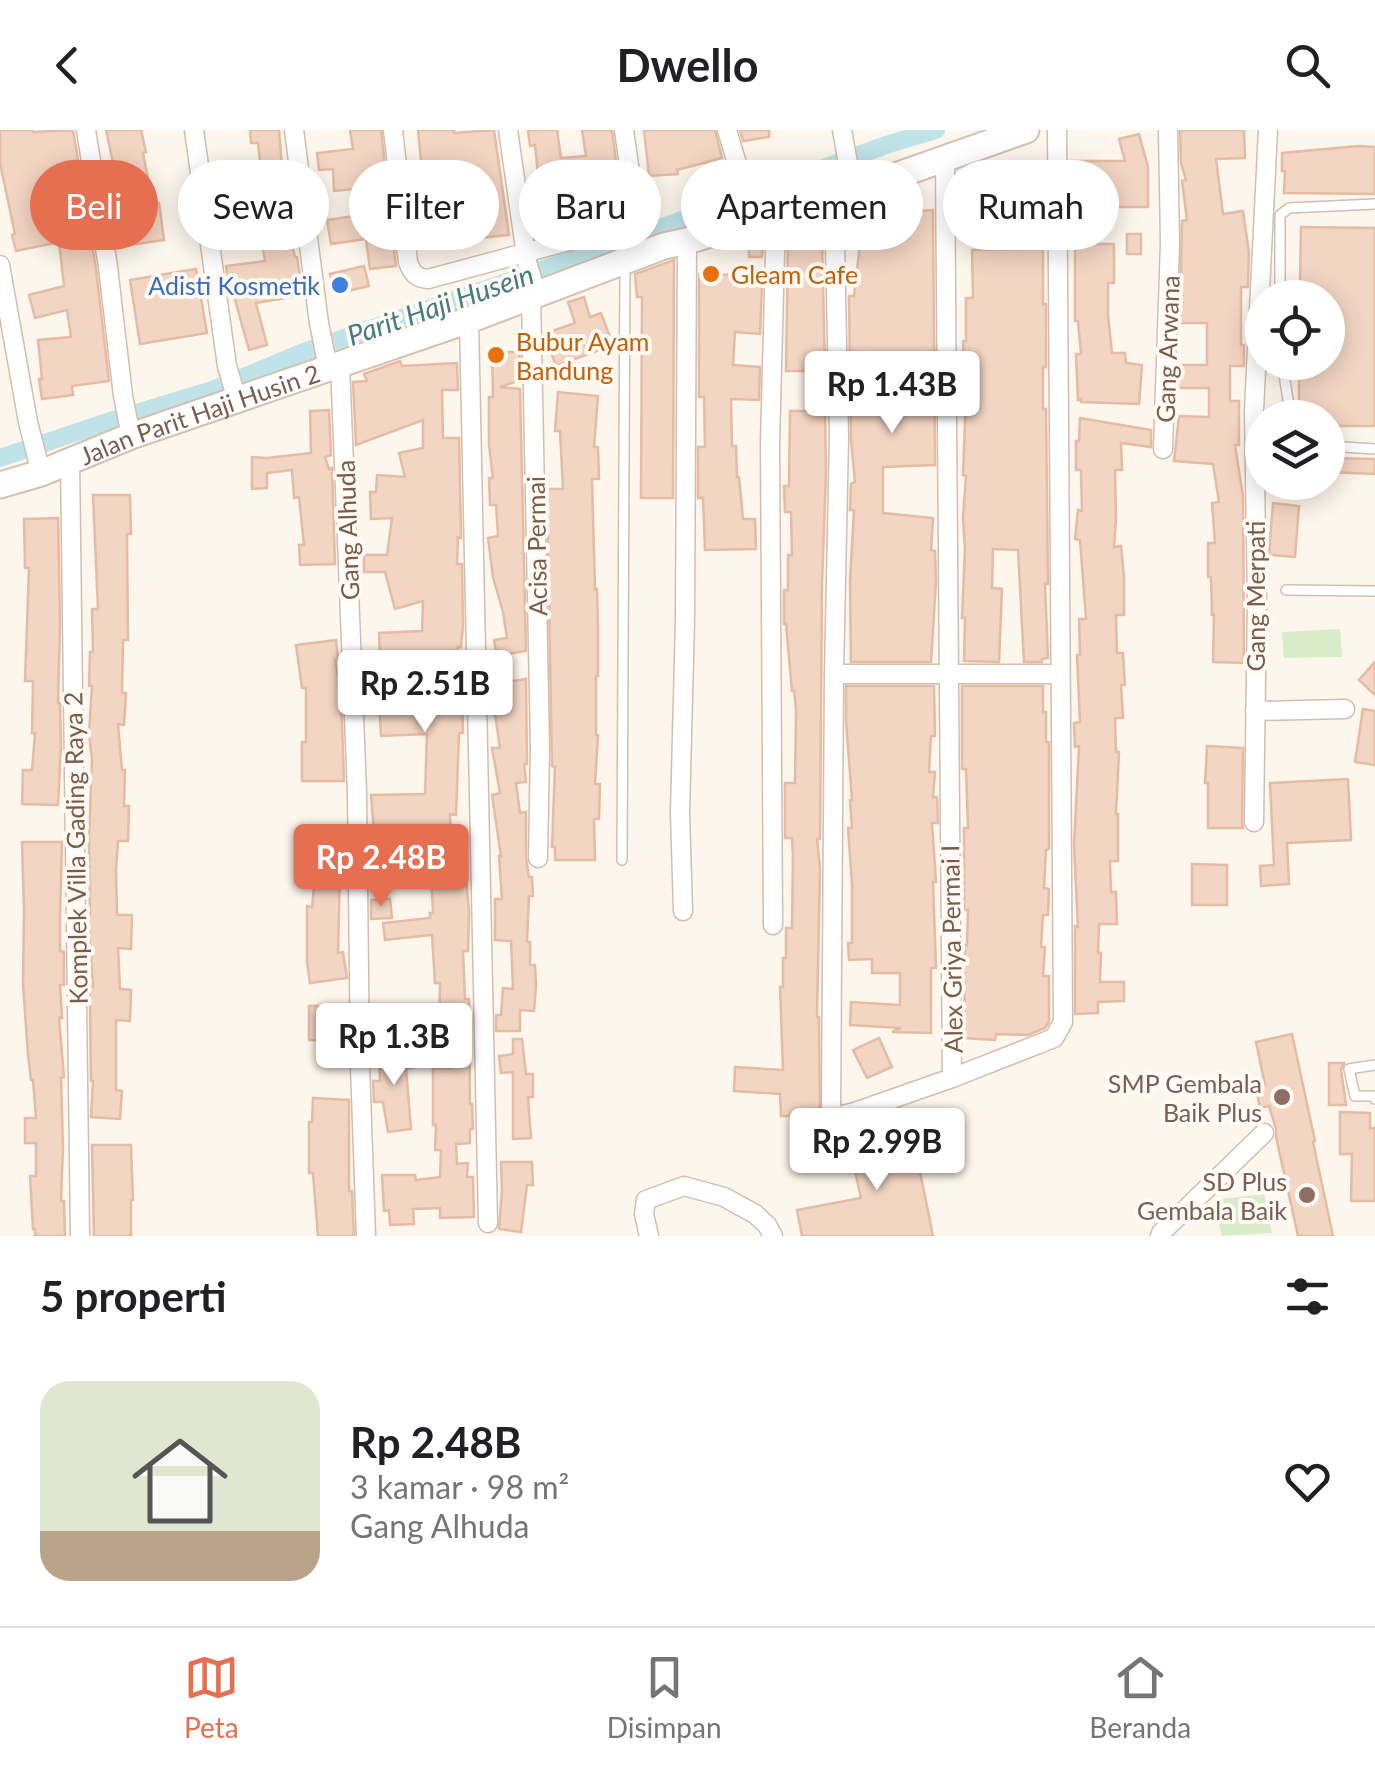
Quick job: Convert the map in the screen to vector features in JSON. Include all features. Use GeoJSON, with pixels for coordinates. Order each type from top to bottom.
{"type":"FeatureCollection","features":[{"type":"Feature","properties":{"kind":"street"},"geometry":{"type":"LineString","coordinates":[[86,130],[130,432]]}},
{"type":"Feature","properties":{"kind":"street"},"geometry":{"type":"LineString","coordinates":[[194,130],[227,366],[236,395]]}},
{"type":"Feature","properties":{"kind":"street","name":"Gang Alhuda"},"geometry":{"type":"LineString","coordinates":[[294,130],[319,323],[332,364],[357,792],[366,1236]]}},
{"type":"Feature","properties":{"kind":"street"},"geometry":{"type":"LineString","coordinates":[[392,130],[408,262],[411,272],[428,279],[527,258],[628,223],[636,214],[624,130]]}},
{"type":"Feature","properties":{"kind":"street","name":"Acisa Permai"},"geometry":{"type":"LineString","coordinates":[[508,130],[534,291],[538,858]]}},
{"type":"Feature","properties":{"kind":"street"},"geometry":{"type":"LineString","coordinates":[[726,130],[735,160]]}},
{"type":"Feature","properties":{"kind":"street"},"geometry":{"type":"LineString","coordinates":[[842,130],[844,160]]}},
{"type":"Feature","properties":{"kind":"street","name":"Jalan Parit Haji Husin 2"},"geometry":{"type":"LineString","coordinates":[[910,160],[1026,130]]}},
{"type":"Feature","properties":{"kind":"street","name":"Alex Griya Permai I"},"geometry":{"type":"LineString","coordinates":[[958,145],[947,673],[952,1078],[1054,1038],[1063,1022],[1057,130]]}},
{"type":"Feature","properties":{"kind":"street","name":"Gang Arwana"},"geometry":{"type":"LineString","coordinates":[[1163,449],[1170,243],[1168,130]]}},
{"type":"Feature","properties":{"kind":"street","name":"Gang Merpati"},"geometry":{"type":"LineString","coordinates":[[1254,822],[1254,410],[1268,130]]}},
{"type":"Feature","properties":{"kind":"street","name":"Jalan Parit Haji Husin 2"},"geometry":{"type":"LineString","coordinates":[[0,486],[130,432],[469,320],[534,291],[681,242]]}},
{"type":"Feature","properties":{"kind":"street"},"geometry":{"type":"LineString","coordinates":[[682,910],[687,250]]}},
{"type":"Feature","properties":{"kind":"street"},"geometry":{"type":"LineString","coordinates":[[762,250],[770,444],[773,926]]}},
{"type":"Feature","properties":{"kind":"street"},"geometry":{"type":"LineString","coordinates":[[843,250],[834,674],[831,1112],[839,1116],[855,1112],[952,1078]]}},
{"type":"Feature","properties":{"kind":"street"},"geometry":{"type":"LineString","coordinates":[[0,265],[40,469]]}},
{"type":"Feature","properties":{"kind":"street"},"geometry":{"type":"LineString","coordinates":[[469,320],[488,1223]]}},
{"type":"Feature","properties":{"kind":"street","name":"Komplek Villa Gading Raya 2"},"geometry":{"type":"LineString","coordinates":[[70,460],[80,1236]]}},
{"type":"Feature","properties":{"kind":"street"},"geometry":{"type":"LineString","coordinates":[[834,674],[1060,674]]}},
{"type":"Feature","properties":{"kind":"street"},"geometry":{"type":"LineString","coordinates":[[1255,710],[1345,709]]}},
{"type":"Feature","properties":{"kind":"street"},"geometry":{"type":"LineString","coordinates":[[1160,1236],[1264,1133]]}},
{"type":"Feature","properties":{"kind":"street"},"geometry":{"type":"LineString","coordinates":[[649,1236],[644,1214],[646,1200],[684,1186],[724,1197],[755,1214],[773,1236]]}},
{"type":"Feature","properties":{"kind":"lane"},"geometry":{"type":"LineString","coordinates":[[1280,280],[1283,211],[1375,204]]}},
{"type":"Feature","properties":{"kind":"lane"},"geometry":{"type":"LineString","coordinates":[[622,860],[624,260]]}},
{"type":"Feature","properties":{"kind":"lane"},"geometry":{"type":"LineString","coordinates":[[1345,447],[1375,449]]}},
{"type":"Feature","properties":{"kind":"lane"},"geometry":{"type":"LineString","coordinates":[[1286,590],[1375,591]]}},
{"type":"Feature","properties":{"kind":"lane"},"geometry":{"type":"LineString","coordinates":[[1375,1064],[1348,1069],[1355,1096],[1374,1096],[1375,1100]]}},
{"type":"Feature","properties":{"kind":"green space"},"geometry":{"type":"Polygon","coordinates":[[[1340,629],[1342,657],[1284,658],[1282,632],[1340,629]]]}},
{"type":"Feature","properties":{"kind":"green space"},"geometry":{"type":"Polygon","coordinates":[[[1264,1194],[1272,1233],[1222,1236],[1213,1200],[1264,1194]]]}},
{"type":"Feature","properties":{"kind":"building"},"geometry":{"type":"Polygon","coordinates":[[[0,130],[73,130],[78,160],[30,160],[30,248],[16,251],[0,163],[0,130]]]}},
{"type":"Feature","properties":{"kind":"building"},"geometry":{"type":"Polygon","coordinates":[[[106,130],[141,130],[144,160],[112,160],[106,130]]]}},
{"type":"Feature","properties":{"kind":"building"},"geometry":{"type":"Polygon","coordinates":[[[250,130],[279,130],[281,160],[260,160],[258,143],[251,143],[250,130]]]}},
{"type":"Feature","properties":{"kind":"building"},"geometry":{"type":"Polygon","coordinates":[[[350,130],[381,130],[384,160],[349,160],[349,190],[334,191],[329,160],[318,160],[317,153],[353,149],[350,130]]]}},
{"type":"Feature","properties":{"kind":"building"},"geometry":{"type":"Polygon","coordinates":[[[418,130],[494,130],[498,160],[421,160],[418,130]]]}},
{"type":"Feature","properties":{"kind":"building"},"geometry":{"type":"Polygon","coordinates":[[[528,130],[557,130],[561,158],[586,156],[582,130],[612,130],[616,160],[537,160],[535,145],[530,146],[528,130]]]}},
{"type":"Feature","properties":{"kind":"building"},"geometry":{"type":"Polygon","coordinates":[[[644,130],[715,130],[722,158],[681,160],[678,174],[661,175],[661,160],[647,160],[644,130]]]}},
{"type":"Feature","properties":{"kind":"building"},"geometry":{"type":"Polygon","coordinates":[[[740,130],[769,130],[769,137],[743,141],[740,130]]]}},
{"type":"Feature","properties":{"kind":"building"},"geometry":{"type":"Polygon","coordinates":[[[1180,130],[1244,130],[1245,158],[1216,159],[1223,214],[1243,211],[1249,252],[1248,280],[1241,287],[1244,366],[1230,366],[1230,401],[1239,401],[1239,445],[1235,445],[1243,496],[1244,663],[1213,662],[1208,543],[1215,543],[1212,503],[1219,502],[1213,464],[1174,461],[1179,416],[1209,417],[1209,388],[1178,388],[1178,365],[1207,365],[1207,323],[1180,323],[1182,221],[1187,220],[1182,181],[1186,180],[1180,130]]]}},
{"type":"Feature","properties":{"kind":"building"},"geometry":{"type":"Polygon","coordinates":[[[1139,134],[1148,167],[1148,207],[1119,207],[1119,161],[1125,161],[1119,139],[1139,134]]]}},
{"type":"Feature","properties":{"kind":"building"},"geometry":{"type":"Polygon","coordinates":[[[1375,147],[1375,194],[1284,193],[1282,153],[1375,147]]]}},
{"type":"Feature","properties":{"kind":"building"},"geometry":{"type":"Polygon","coordinates":[[[499,165],[509,235],[499,236],[499,165]]]}},
{"type":"Feature","properties":{"kind":"building"},"geometry":{"type":"Polygon","coordinates":[[[159,203],[164,240],[158,241],[159,203]]]}},
{"type":"Feature","properties":{"kind":"building"},"geometry":{"type":"Polygon","coordinates":[[[933,210],[935,465],[883,467],[883,513],[933,518],[931,550],[935,551],[936,581],[931,662],[851,662],[854,510],[850,510],[851,484],[855,482],[849,296],[854,296],[859,250],[923,250],[923,211],[933,210]]]}},
{"type":"Feature","properties":{"kind":"building"},"geometry":{"type":"Polygon","coordinates":[[[349,217],[349,241],[331,244],[329,220],[349,217]]]}},
{"type":"Feature","properties":{"kind":"building"},"geometry":{"type":"Polygon","coordinates":[[[1301,227],[1375,228],[1375,426],[1345,426],[1345,400],[1299,400],[1299,380],[1345,380],[1345,280],[1300,280],[1301,227]]]}},
{"type":"Feature","properties":{"kind":"building"},"geometry":{"type":"Polygon","coordinates":[[[1127,234],[1141,234],[1141,254],[1127,254],[1127,234]]]}},
{"type":"Feature","properties":{"kind":"building"},"geometry":{"type":"Polygon","coordinates":[[[60,250],[93,250],[109,381],[72,386],[73,395],[42,399],[38,340],[71,337],[67,310],[35,318],[29,295],[64,286],[60,250]]]}},
{"type":"Feature","properties":{"kind":"building"},"geometry":{"type":"Polygon","coordinates":[[[263,250],[293,250],[303,295],[256,303],[267,345],[249,350],[234,296],[230,296],[226,266],[265,261],[263,250]]]}},
{"type":"Feature","properties":{"kind":"building"},"geometry":{"type":"Polygon","coordinates":[[[367,250],[394,250],[396,266],[370,269],[367,250]]]}},
{"type":"Feature","properties":{"kind":"building"},"geometry":{"type":"Polygon","coordinates":[[[749,250],[762,250],[762,257],[749,257],[749,250]]]}},
{"type":"Feature","properties":{"kind":"building"},"geometry":{"type":"Polygon","coordinates":[[[788,250],[822,250],[825,371],[786,371],[788,250]]]}},
{"type":"Feature","properties":{"kind":"building"},"geometry":{"type":"Polygon","coordinates":[[[972,250],[1043,250],[1048,658],[1042,662],[1024,662],[1018,550],[993,549],[992,588],[1002,589],[999,662],[964,661],[967,367],[964,368],[963,341],[966,298],[973,298],[972,250]]]}},
{"type":"Feature","properties":{"kind":"building"},"geometry":{"type":"Polygon","coordinates":[[[1075,250],[1114,250],[1114,283],[1108,283],[1112,353],[1125,353],[1126,363],[1142,365],[1139,404],[1078,400],[1076,354],[1081,354],[1075,321],[1075,250]]]}},
{"type":"Feature","properties":{"kind":"building"},"geometry":{"type":"Polygon","coordinates":[[[674,260],[673,498],[641,498],[642,297],[637,297],[635,274],[674,260]]]}},
{"type":"Feature","properties":{"kind":"building"},"geometry":{"type":"Polygon","coordinates":[[[364,266],[369,286],[335,294],[330,274],[364,266]]]}},
{"type":"Feature","properties":{"kind":"building"},"geometry":{"type":"Polygon","coordinates":[[[196,269],[207,333],[140,344],[130,280],[196,269]]]}},
{"type":"Feature","properties":{"kind":"building"},"geometry":{"type":"Polygon","coordinates":[[[699,274],[731,275],[731,283],[762,286],[760,334],[735,332],[733,365],[760,367],[759,400],[731,399],[732,446],[736,446],[743,519],[755,519],[756,549],[705,550],[703,498],[698,498],[698,447],[705,447],[704,397],[699,397],[699,274]]]}},
{"type":"Feature","properties":{"kind":"building"},"geometry":{"type":"Polygon","coordinates":[[[584,297],[590,317],[601,313],[613,345],[556,366],[544,334],[575,323],[568,302],[584,297]]]}},
{"type":"Feature","properties":{"kind":"building"},"geometry":{"type":"Polygon","coordinates":[[[492,352],[520,352],[520,380],[500,387],[520,389],[526,651],[497,656],[494,640],[507,638],[488,538],[498,536],[496,505],[490,505],[489,478],[493,478],[489,445],[492,352]]]}},
{"type":"Feature","properties":{"kind":"building"},"geometry":{"type":"Polygon","coordinates":[[[400,361],[402,366],[457,363],[458,390],[442,390],[443,438],[459,438],[461,538],[458,537],[457,564],[462,564],[463,626],[458,647],[457,694],[462,694],[463,733],[459,733],[456,815],[450,814],[452,864],[465,864],[469,912],[468,951],[463,951],[465,999],[469,999],[473,1129],[470,1143],[456,1144],[457,1164],[468,1163],[467,1177],[473,1177],[474,1217],[440,1218],[440,1208],[413,1209],[414,1224],[390,1225],[389,1210],[384,1211],[382,1175],[415,1175],[416,1180],[440,1177],[441,1150],[435,1150],[433,1125],[433,1068],[451,1068],[450,1039],[439,1040],[440,983],[435,983],[432,935],[385,940],[383,923],[430,918],[431,873],[373,874],[376,858],[371,795],[425,794],[427,734],[381,736],[378,676],[371,676],[371,662],[380,662],[379,633],[422,631],[423,601],[395,609],[385,572],[364,572],[364,555],[387,555],[392,518],[371,519],[370,492],[376,492],[377,475],[405,477],[399,453],[423,448],[423,420],[356,445],[353,382],[367,381],[364,374],[400,361]]]}},
{"type":"Feature","properties":{"kind":"building"},"geometry":{"type":"Polygon","coordinates":[[[558,392],[598,396],[594,447],[598,447],[599,479],[592,479],[598,627],[595,784],[600,784],[599,819],[594,819],[595,860],[555,860],[552,847],[555,767],[547,489],[563,489],[560,431],[555,431],[558,392]]]}},
{"type":"Feature","properties":{"kind":"building"},"geometry":{"type":"Polygon","coordinates":[[[329,410],[331,455],[325,457],[329,469],[332,468],[335,564],[300,565],[299,545],[304,545],[292,470],[267,473],[267,488],[252,489],[252,457],[311,453],[310,411],[329,410]]]}},
{"type":"Feature","properties":{"kind":"building"},"geometry":{"type":"Polygon","coordinates":[[[790,411],[825,411],[817,839],[820,1116],[781,1116],[780,1094],[734,1091],[735,1067],[783,1070],[780,987],[786,958],[786,928],[792,928],[793,856],[792,838],[785,838],[785,783],[795,783],[796,709],[784,624],[788,555],[792,555],[791,512],[785,512],[784,486],[789,486],[790,411]]]}},
{"type":"Feature","properties":{"kind":"building"},"geometry":{"type":"Polygon","coordinates":[[[1080,418],[1151,430],[1151,447],[1121,443],[1122,470],[1115,470],[1114,547],[1121,546],[1124,577],[1124,615],[1116,615],[1117,653],[1123,653],[1125,685],[1121,685],[1123,718],[1115,718],[1119,752],[1118,861],[1110,861],[1117,924],[1099,924],[1098,953],[1100,982],[1124,982],[1124,1001],[1098,1002],[1098,1013],[1075,1014],[1075,926],[1078,927],[1074,845],[1079,746],[1075,747],[1074,723],[1080,722],[1079,619],[1086,619],[1080,540],[1075,539],[1078,510],[1082,511],[1081,470],[1076,470],[1080,418]]]}},
{"type":"Feature","properties":{"kind":"building"},"geometry":{"type":"Polygon","coordinates":[[[1345,458],[1375,459],[1375,474],[1345,473],[1345,458]]]}},
{"type":"Feature","properties":{"kind":"building"},"geometry":{"type":"Polygon","coordinates":[[[93,495],[130,495],[128,640],[123,640],[122,693],[126,693],[124,725],[118,724],[125,770],[124,806],[129,806],[128,841],[118,841],[116,869],[117,915],[132,915],[131,949],[118,948],[120,989],[131,990],[130,1021],[116,1020],[116,1090],[122,1091],[120,1119],[91,1117],[89,686],[92,609],[98,609],[93,495]]]}},
{"type":"Feature","properties":{"kind":"building"},"geometry":{"type":"Polygon","coordinates":[[[1273,503],[1299,506],[1295,557],[1269,555],[1273,503]]]}},
{"type":"Feature","properties":{"kind":"building"},"geometry":{"type":"Polygon","coordinates":[[[58,518],[61,746],[58,805],[22,804],[23,770],[32,770],[35,733],[33,681],[25,681],[29,568],[25,568],[24,519],[58,518]]]}},
{"type":"Feature","properties":{"kind":"building"},"geometry":{"type":"Polygon","coordinates":[[[336,640],[344,781],[302,781],[306,688],[302,688],[296,645],[336,640]]]}},
{"type":"Feature","properties":{"kind":"building"},"geometry":{"type":"Polygon","coordinates":[[[1375,662],[1375,695],[1359,680],[1375,662]]]}},
{"type":"Feature","properties":{"kind":"building"},"geometry":{"type":"Polygon","coordinates":[[[526,679],[526,782],[516,783],[520,813],[526,812],[526,858],[532,877],[527,942],[530,965],[535,965],[534,1011],[520,1010],[520,1031],[496,1031],[503,988],[513,989],[511,941],[495,940],[495,899],[502,899],[501,856],[492,795],[500,793],[492,748],[500,748],[494,707],[502,706],[499,683],[526,679]]]}},
{"type":"Feature","properties":{"kind":"building"},"geometry":{"type":"Polygon","coordinates":[[[846,686],[934,686],[935,736],[931,736],[929,772],[935,772],[933,797],[937,797],[938,823],[932,823],[936,968],[931,968],[931,1033],[850,1025],[851,1002],[900,1005],[900,973],[872,973],[872,959],[849,960],[852,884],[848,828],[852,828],[852,800],[846,686]]]}},
{"type":"Feature","properties":{"kind":"building"},"geometry":{"type":"Polygon","coordinates":[[[962,686],[1043,686],[1049,742],[1049,849],[1044,888],[1049,889],[1048,915],[1043,915],[1041,947],[1045,947],[1043,976],[1049,976],[1049,1022],[1028,1035],[996,1034],[995,1040],[964,1038],[968,910],[964,910],[964,828],[968,828],[966,769],[962,769],[962,686]]]}},
{"type":"Feature","properties":{"kind":"building"},"geometry":{"type":"Polygon","coordinates":[[[1363,709],[1375,711],[1375,765],[1355,762],[1363,709]]]}},
{"type":"Feature","properties":{"kind":"building"},"geometry":{"type":"Polygon","coordinates":[[[1207,746],[1243,748],[1243,828],[1208,828],[1207,746]]]}},
{"type":"Feature","properties":{"kind":"building"},"geometry":{"type":"Polygon","coordinates":[[[1348,779],[1351,840],[1287,843],[1289,884],[1261,886],[1260,866],[1274,865],[1270,783],[1348,779]]]}},
{"type":"Feature","properties":{"kind":"building"},"geometry":{"type":"Polygon","coordinates":[[[22,842],[62,842],[60,951],[64,952],[64,985],[60,985],[59,1018],[64,1077],[61,1201],[65,1236],[35,1236],[33,1229],[30,1176],[36,1176],[36,1143],[25,1143],[25,1118],[36,1118],[23,984],[22,842]]]}},
{"type":"Feature","properties":{"kind":"building"},"geometry":{"type":"Polygon","coordinates":[[[1192,864],[1227,865],[1227,905],[1192,905],[1192,864]]]}},
{"type":"Feature","properties":{"kind":"building"},"geometry":{"type":"Polygon","coordinates":[[[316,867],[340,869],[338,953],[343,952],[347,978],[310,983],[307,906],[312,907],[316,867]]]}},
{"type":"Feature","properties":{"kind":"building"},"geometry":{"type":"Polygon","coordinates":[[[390,899],[392,918],[371,919],[371,900],[390,899]]]}},
{"type":"Feature","properties":{"kind":"building"},"geometry":{"type":"Polygon","coordinates":[[[309,1006],[347,1006],[347,1041],[309,1040],[309,1006]]]}},
{"type":"Feature","properties":{"kind":"building"},"geometry":{"type":"Polygon","coordinates":[[[1292,1034],[1333,1236],[1298,1236],[1276,1129],[1269,1106],[1260,1108],[1256,1087],[1265,1085],[1256,1042],[1292,1034]]]}},
{"type":"Feature","properties":{"kind":"building"},"geometry":{"type":"Polygon","coordinates":[[[879,1038],[892,1067],[867,1078],[853,1050],[879,1038]]]}},
{"type":"Feature","properties":{"kind":"building"},"geometry":{"type":"Polygon","coordinates":[[[513,1039],[522,1039],[526,1074],[533,1074],[533,1097],[528,1097],[531,1138],[513,1139],[513,1072],[501,1073],[499,1056],[513,1054],[513,1039]]]}},
{"type":"Feature","properties":{"kind":"building"},"geometry":{"type":"Polygon","coordinates":[[[412,1048],[413,1068],[406,1068],[411,1129],[388,1132],[383,1102],[374,1102],[373,1081],[380,1081],[379,1050],[412,1048]]]}},
{"type":"Feature","properties":{"kind":"building"},"geometry":{"type":"Polygon","coordinates":[[[1329,1063],[1344,1063],[1341,1070],[1346,1105],[1329,1105],[1329,1063]]]}},
{"type":"Feature","properties":{"kind":"building"},"geometry":{"type":"Polygon","coordinates":[[[313,1098],[349,1100],[349,1191],[354,1236],[318,1236],[313,1173],[309,1173],[313,1098]]]}},
{"type":"Feature","properties":{"kind":"building"},"geometry":{"type":"Polygon","coordinates":[[[1340,1112],[1370,1113],[1370,1128],[1375,1128],[1375,1201],[1351,1201],[1352,1154],[1340,1154],[1340,1112]]]}},
{"type":"Feature","properties":{"kind":"building"},"geometry":{"type":"Polygon","coordinates":[[[911,1127],[933,1236],[802,1236],[797,1210],[861,1198],[848,1140],[911,1127]]]}},
{"type":"Feature","properties":{"kind":"building"},"geometry":{"type":"Polygon","coordinates":[[[92,1145],[131,1145],[131,1236],[94,1236],[92,1145]]]}},
{"type":"Feature","properties":{"kind":"building"},"geometry":{"type":"Polygon","coordinates":[[[501,1162],[532,1162],[533,1185],[527,1185],[521,1232],[499,1229],[501,1162]]]}},
{"type":"Feature","properties":{"kind":"waterway","name":"Parit Haji Husein"},"geometry":{"type":"LineString","coordinates":[[0,458],[215,389],[301,353],[936,130]]}},
{"type":"Feature","properties":{"kind":"place","name":"Gleam Cafe"},"geometry":{"type":"Point","coordinates":[711,274]}},
{"type":"Feature","properties":{"kind":"place","name":"Adisti Kosmetik"},"geometry":{"type":"Point","coordinates":[340,285]}},
{"type":"Feature","properties":{"kind":"place","name":"Bubur Ayam Bandung"},"geometry":{"type":"Point","coordinates":[496,355]}},
{"type":"Feature","properties":{"kind":"place","name":"SMP Gembala Baik Plus"},"geometry":{"type":"Point","coordinates":[1282,1097]}},
{"type":"Feature","properties":{"kind":"place","name":"SD Plus Gembala Baik"},"geometry":{"type":"Point","coordinates":[1307,1195]}}]}
